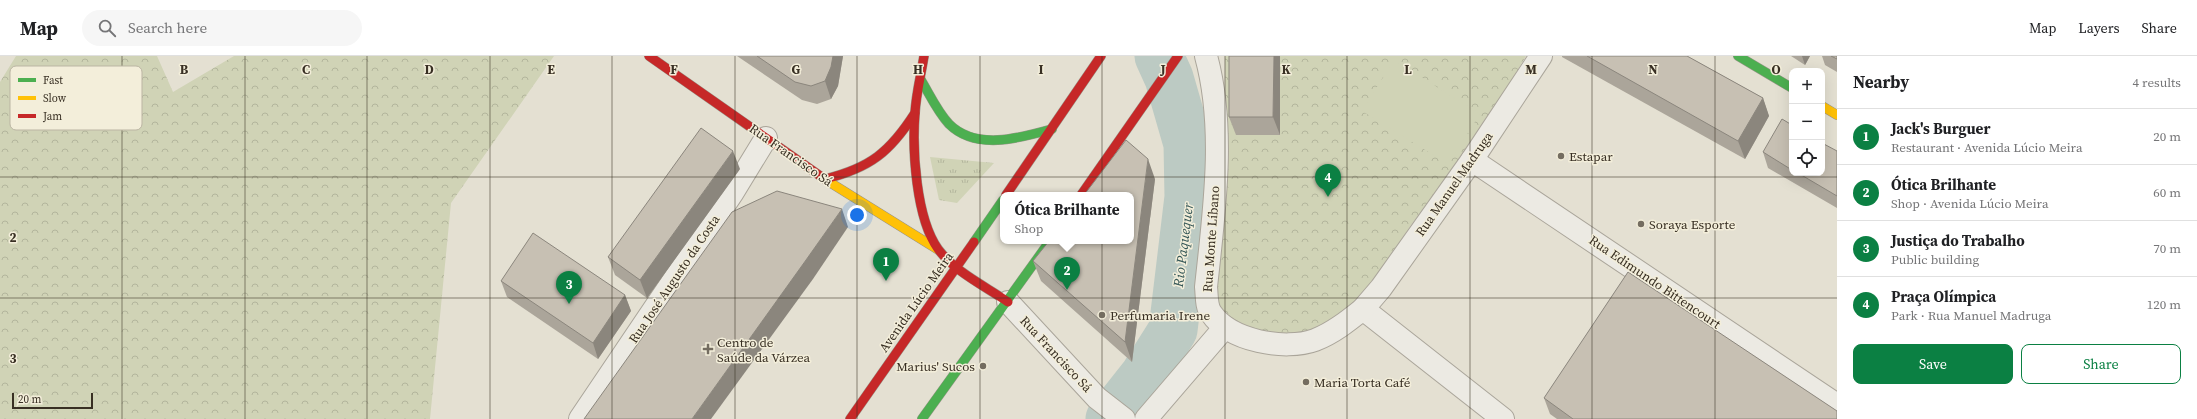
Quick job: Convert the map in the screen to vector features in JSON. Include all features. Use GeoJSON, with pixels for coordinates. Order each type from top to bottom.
{"type":"FeatureCollection","features":[{"type":"Feature","properties":{"kind":"main road","name":"Rua Francisco Sá"},"geometry":{"type":"LineString","coordinates":[[649,56],[825,179],[937,249],[957,267],[1008,302]]}},
{"type":"Feature","properties":{"kind":"main road"},"geometry":{"type":"LineString","coordinates":[[924,56],[915,113],[916,152],[922,204],[929,232],[937,249]]}},
{"type":"Feature","properties":{"kind":"main road"},"geometry":{"type":"LineString","coordinates":[[1008,192],[1101,56]]}},
{"type":"Feature","properties":{"kind":"main road"},"geometry":{"type":"LineString","coordinates":[[1083,192],[1178,56]]}},
{"type":"Feature","properties":{"kind":"main road"},"geometry":{"type":"LineString","coordinates":[[1738,56],[1789,86]]}},
{"type":"Feature","properties":{"kind":"main road"},"geometry":{"type":"LineString","coordinates":[[921,80],[949,123],[956,130],[973,137],[1006,138],[1033,135],[1052,129]]}},
{"type":"Feature","properties":{"kind":"main road"},"geometry":{"type":"LineString","coordinates":[[1825,108],[1837,115]]}},
{"type":"Feature","properties":{"kind":"main road"},"geometry":{"type":"LineString","coordinates":[[825,179],[864,167],[883,154],[897,141],[915,113]]}},
{"type":"Feature","properties":{"kind":"main road","name":"Avenida Lúcio Meira"},"geometry":{"type":"LineString","coordinates":[[850,419],[1000,204]]}},
{"type":"Feature","properties":{"kind":"main road"},"geometry":{"type":"LineString","coordinates":[[922,419],[1008,302],[1048,244]]}},
{"type":"Feature","properties":{"kind":"street","name":"Rua Monte Líbano"},"geometry":{"type":"LineString","coordinates":[[1206,56],[1212,82],[1216,142],[1214,194],[1206,287],[1207,302],[1211,313],[1225,327],[1237,334],[1256,341],[1286,345],[1314,340],[1342,326],[1363,309]]}},
{"type":"Feature","properties":{"kind":"street","name":"Rua Manuel Madruga"},"geometry":{"type":"LineString","coordinates":[[1363,309],[1381,288],[1472,160],[1541,56]]}},
{"type":"Feature","properties":{"kind":"street","name":"Rua José Augusto da Costa"},"geometry":{"type":"LineString","coordinates":[[580,419],[733,192],[766,138]]}},
{"type":"Feature","properties":{"kind":"street","name":"Rua Edimundo Bittencourt"},"geometry":{"type":"LineString","coordinates":[[1472,160],[1837,405]]}},
{"type":"Feature","properties":{"kind":"street","name":"Rua Francisco Sá"},"geometry":{"type":"LineString","coordinates":[[1008,302],[1097,398],[1124,419]]}},
{"type":"Feature","properties":{"kind":"street"},"geometry":{"type":"LineString","coordinates":[[1363,309],[1503,419]]}},
{"type":"Feature","properties":{"kind":"street"},"geometry":{"type":"LineString","coordinates":[[1146,419],[1225,327]]}},
{"type":"Feature","properties":{"kind":"green space"},"geometry":{"type":"Polygon","coordinates":[[[16,56],[157,56],[173,92],[234,56],[554,56],[451,203],[430,419],[0,419],[0,82],[16,56]]]}},
{"type":"Feature","properties":{"kind":"green space"},"geometry":{"type":"Polygon","coordinates":[[[1225,56],[1526,56],[1469,151],[1411,225],[1358,306],[1295,339],[1259,337],[1228,320],[1209,291],[1226,169],[1225,56]]]}},
{"type":"Feature","properties":{"kind":"green space"},"geometry":{"type":"Polygon","coordinates":[[[1394,60],[1480,114],[1448,164],[1362,111],[1394,60]]]}},
{"type":"Feature","properties":{"kind":"green space"},"geometry":{"type":"Polygon","coordinates":[[[930,157],[994,163],[957,203],[939,200],[930,157]]]}},
{"type":"Feature","properties":{"kind":"building"},"geometry":{"type":"Polygon","coordinates":[[[757,56],[833,56],[831,67],[825,81],[811,86],[795,82],[757,56]]]}},
{"type":"Feature","properties":{"kind":"building"},"geometry":{"type":"Polygon","coordinates":[[[1229,56],[1274,56],[1273,117],[1229,117],[1229,56]]]}},
{"type":"Feature","properties":{"kind":"building"},"geometry":{"type":"Polygon","coordinates":[[[1587,56],[1687,56],[1763,98],[1738,141],[1587,56]]]}},
{"type":"Feature","properties":{"kind":"building"},"geometry":{"type":"Polygon","coordinates":[[[1782,119],[1789,123],[1789,168],[1763,152],[1782,119]]]}},
{"type":"Feature","properties":{"kind":"building"},"geometry":{"type":"Polygon","coordinates":[[[701,128],[733,151],[640,280],[608,257],[701,128]]]}},
{"type":"Feature","properties":{"kind":"building"},"geometry":{"type":"Polygon","coordinates":[[[1126,140],[1148,159],[1125,342],[1033,261],[1047,244],[1134,244],[1134,192],[1086,192],[1126,140]]]}},
{"type":"Feature","properties":{"kind":"building"},"geometry":{"type":"Polygon","coordinates":[[[1825,145],[1837,151],[1837,196],[1803,176],[1825,176],[1825,145]]]}},
{"type":"Feature","properties":{"kind":"building","name":"Centro de Saúde da Várzea"},"geometry":{"type":"Polygon","coordinates":[[[777,191],[842,209],[692,419],[584,419],[732,212],[777,191]]]}},
{"type":"Feature","properties":{"kind":"building"},"geometry":{"type":"Polygon","coordinates":[[[533,233],[625,295],[593,343],[501,281],[533,233]]]}},
{"type":"Feature","properties":{"kind":"building"},"geometry":{"type":"Polygon","coordinates":[[[1628,272],[1837,411],[1837,419],[1573,419],[1544,398],[1628,272]]]}},
{"type":"Feature","properties":{"kind":"waterway","name":"Rio Paquequer"},"geometry":{"type":"LineString","coordinates":[[1110,419],[1144,376],[1173,330],[1189,197],[1188,144],[1169,78],[1159,56]]}},
{"type":"Feature","properties":{"kind":"traffic: fast"},"geometry":{"type":"LineString","coordinates":[[1738,56],[1789,86]]}},
{"type":"Feature","properties":{"kind":"traffic: fast"},"geometry":{"type":"LineString","coordinates":[[921,80],[937,108],[949,124],[960,132],[972,137],[985,140],[999,140],[1026,136],[1052,129]]}},
{"type":"Feature","properties":{"kind":"traffic: fast"},"geometry":{"type":"LineString","coordinates":[[974,242],[1000,204]]}},
{"type":"Feature","properties":{"kind":"traffic: fast"},"geometry":{"type":"LineString","coordinates":[[922,419],[1048,244]]}},
{"type":"Feature","properties":{"kind":"traffic: slow"},"geometry":{"type":"LineString","coordinates":[[1825,108],[1837,115]]}},
{"type":"Feature","properties":{"kind":"traffic: slow"},"geometry":{"type":"LineString","coordinates":[[826,180],[937,249]]}},
{"type":"Feature","properties":{"kind":"traffic: jam"},"geometry":{"type":"LineString","coordinates":[[649,56],[826,180]]}},
{"type":"Feature","properties":{"kind":"traffic: jam"},"geometry":{"type":"LineString","coordinates":[[924,56],[917,92],[914,146],[917,183],[925,220],[938,249],[953,265],[1008,302]]}},
{"type":"Feature","properties":{"kind":"traffic: jam"},"geometry":{"type":"LineString","coordinates":[[1008,192],[1101,56]]}},
{"type":"Feature","properties":{"kind":"traffic: jam"},"geometry":{"type":"LineString","coordinates":[[1083,192],[1178,56]]}},
{"type":"Feature","properties":{"kind":"traffic: jam"},"geometry":{"type":"LineString","coordinates":[[825,179],[855,170],[878,156],[897,138],[915,113]]}},
{"type":"Feature","properties":{"kind":"traffic: jam"},"geometry":{"type":"LineString","coordinates":[[850,419],[974,242]]}},
{"type":"Feature","properties":{"kind":"place","name":"Estapar"},"geometry":{"type":"Point","coordinates":[1561,156]}},
{"type":"Feature","properties":{"kind":"place","name":"Praça Olímpica"},"geometry":{"type":"Point","coordinates":[1328,197]}},
{"type":"Feature","properties":{"kind":"place","name":"Soraya Esporte"},"geometry":{"type":"Point","coordinates":[1641,224]}},
{"type":"Feature","properties":{"kind":"place","name":"Jack's Burguer"},"geometry":{"type":"Point","coordinates":[886,281]}},
{"type":"Feature","properties":{"kind":"place","name":"Ótica Brilhante"},"geometry":{"type":"Point","coordinates":[1067,290]}},
{"type":"Feature","properties":{"kind":"place","name":"Justiça do Trabalho"},"geometry":{"type":"Point","coordinates":[569,304]}},
{"type":"Feature","properties":{"kind":"place","name":"Perfumaria Irene"},"geometry":{"type":"Point","coordinates":[1102,315]}},
{"type":"Feature","properties":{"kind":"place","name":"Centro de Saúde da Várzea"},"geometry":{"type":"Point","coordinates":[708,349]}},
{"type":"Feature","properties":{"kind":"place","name":"Marius' Sucos"},"geometry":{"type":"Point","coordinates":[983,366]}},
{"type":"Feature","properties":{"kind":"place","name":"Maria Torta Café"},"geometry":{"type":"Point","coordinates":[1306,382]}}]}
